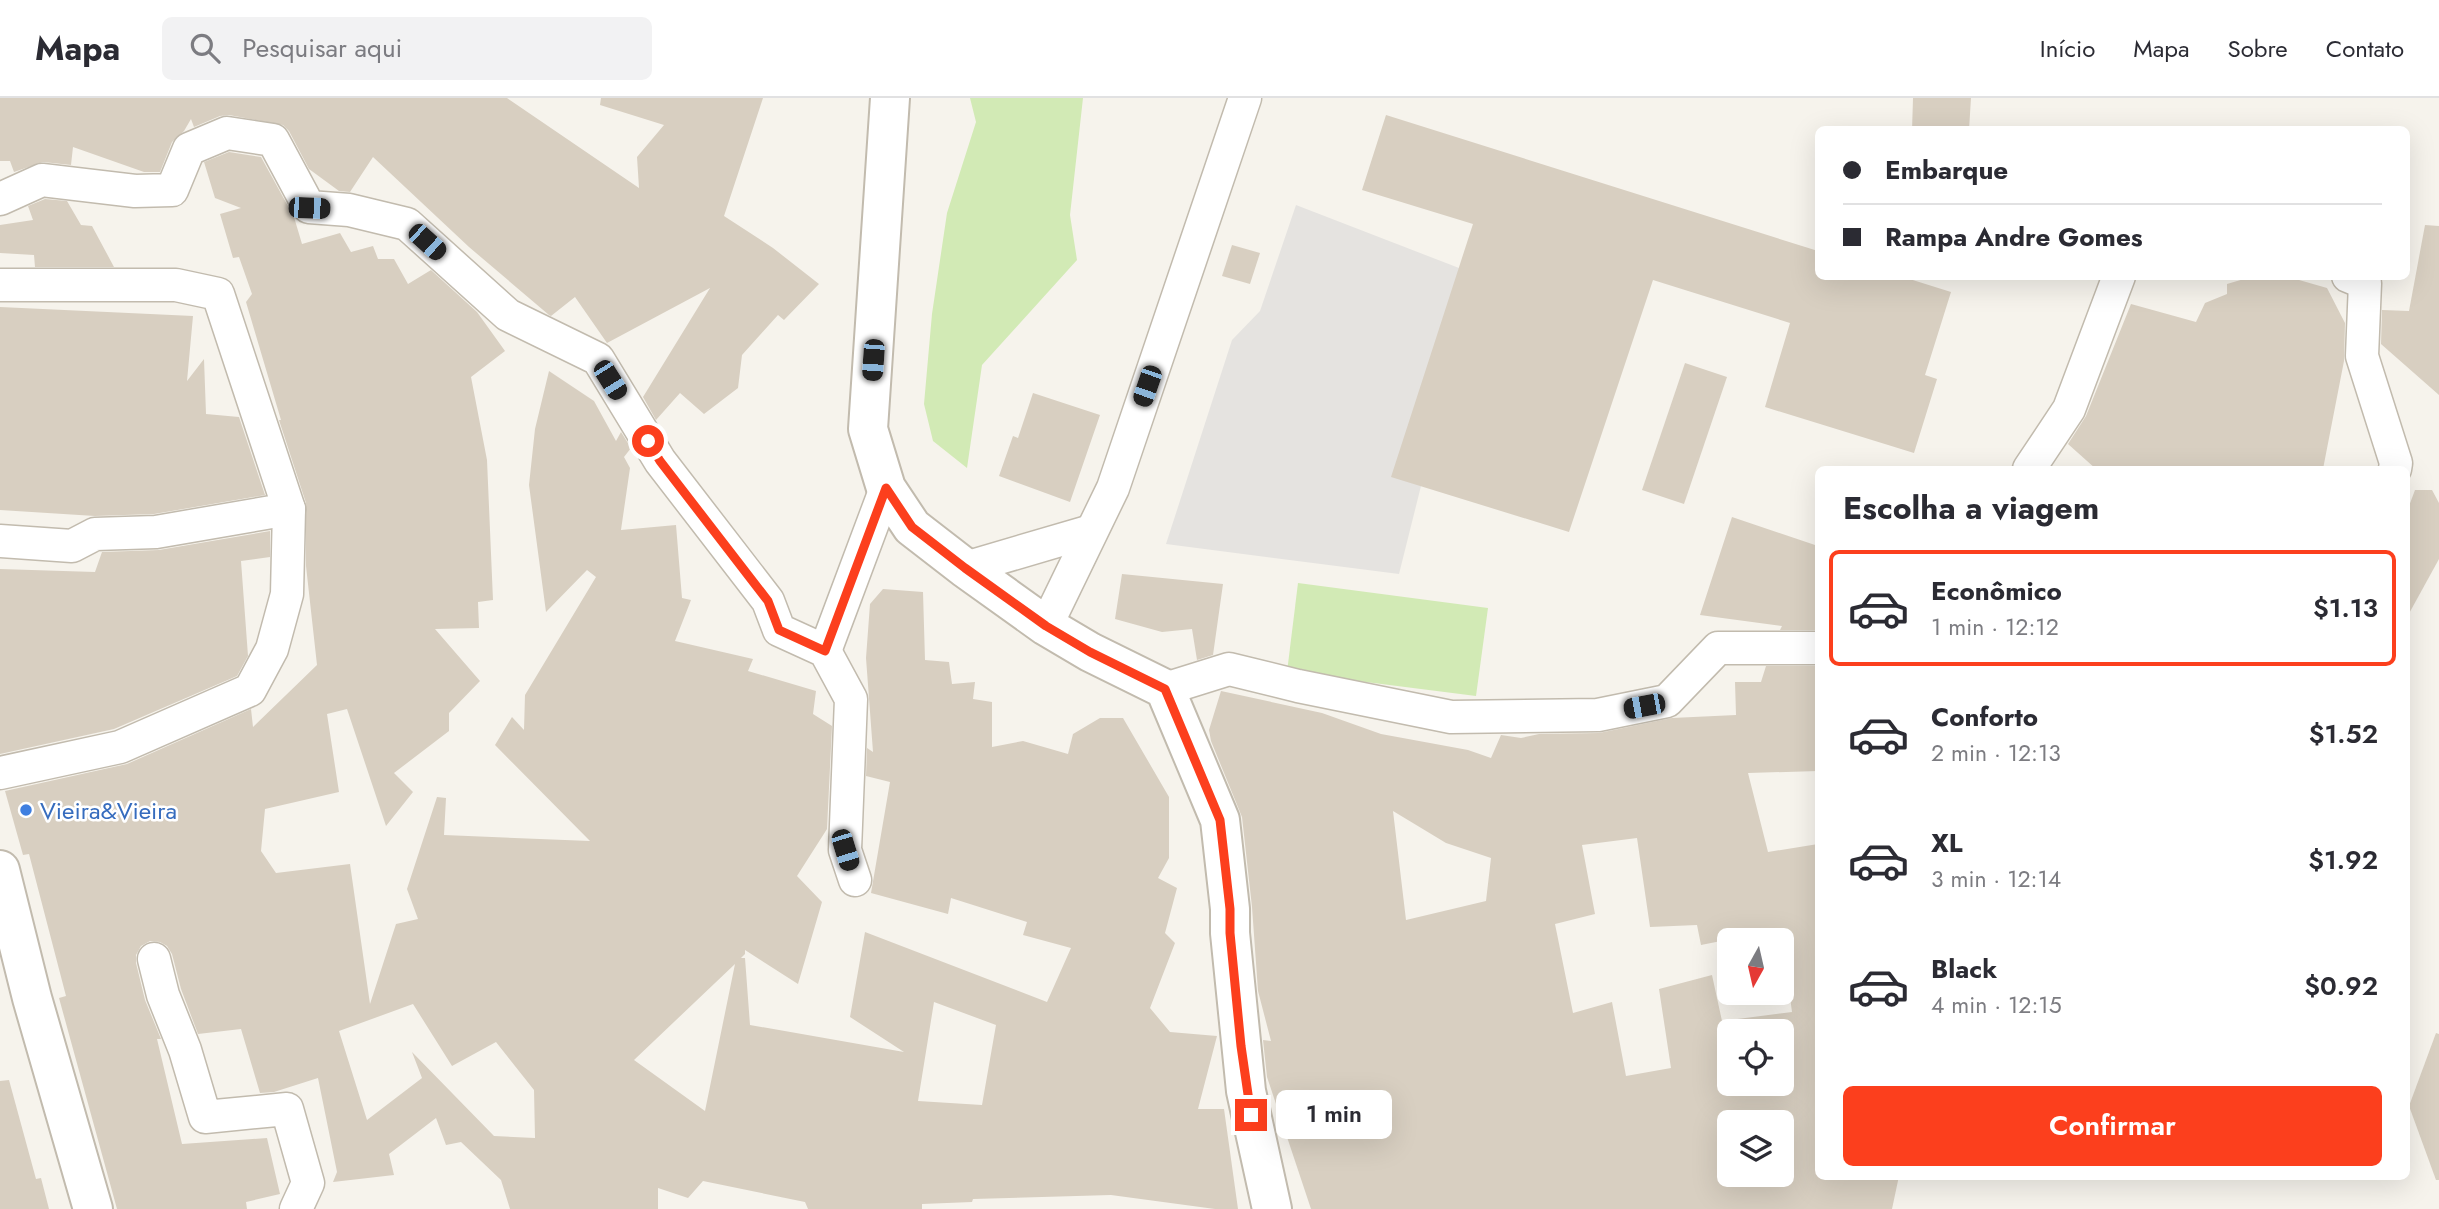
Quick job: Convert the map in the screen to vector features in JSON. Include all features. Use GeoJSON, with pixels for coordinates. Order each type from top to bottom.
{"type":"FeatureCollection","features":[{"type":"Feature","properties":{"kind":"street"},"geometry":{"type":"LineString","coordinates":[[890,98],[868,429],[886,488],[912,527],[965,568],[1046,626],[1090,652],[1165,689],[1220,820],[1246,1091],[1272,1209]]}},
{"type":"Feature","properties":{"kind":"street"},"geometry":{"type":"LineString","coordinates":[[1046,626],[1113,488],[1245,98]]}},
{"type":"Feature","properties":{"kind":"street"},"geometry":{"type":"LineString","coordinates":[[0,199],[42,180],[135,191],[172,190],[189,149],[227,132],[273,140],[309,208],[349,209],[407,224],[508,316],[598,359],[660,461],[768,601],[779,630],[825,651],[851,699],[845,850],[855,880]]}},
{"type":"Feature","properties":{"kind":"street"},"geometry":{"type":"LineString","coordinates":[[2031,466],[2069,409],[2117,280]]}},
{"type":"Feature","properties":{"kind":"street"},"geometry":{"type":"LineString","coordinates":[[2358,280],[2365,283],[2362,356],[2396,466]]}},
{"type":"Feature","properties":{"kind":"street"},"geometry":{"type":"LineString","coordinates":[[0,285],[176,285],[218,294],[289,509],[287,594],[272,649],[250,690],[120,747],[0,773]]}},
{"type":"Feature","properties":{"kind":"street"},"geometry":{"type":"LineString","coordinates":[[825,651],[886,488]]}},
{"type":"Feature","properties":{"kind":"street"},"geometry":{"type":"LineString","coordinates":[[0,541],[72,546],[95,534],[156,532],[289,509]]}},
{"type":"Feature","properties":{"kind":"street"},"geometry":{"type":"LineString","coordinates":[[965,568],[1091,531]]}},
{"type":"Feature","properties":{"kind":"street"},"geometry":{"type":"LineString","coordinates":[[1165,689],[1229,669],[1451,717],[1598,715],[1667,701],[1717,648],[1815,648]]}},
{"type":"Feature","properties":{"kind":"street"},"geometry":{"type":"LineString","coordinates":[[0,870],[32,998],[93,1209]]}},
{"type":"Feature","properties":{"kind":"street"},"geometry":{"type":"LineString","coordinates":[[154,958],[163,995],[185,1050],[205,1117],[287,1109],[308,1184],[296,1209]]}},
{"type":"Feature","properties":{"kind":"green space"},"geometry":{"type":"Polygon","coordinates":[[[970,98],[1083,98],[1070,215],[1077,260],[982,365],[967,468],[933,441],[924,404],[932,314],[947,213],[976,122],[970,98]]]}},
{"type":"Feature","properties":{"kind":"green space"},"geometry":{"type":"Polygon","coordinates":[[[1298,583],[1488,608],[1476,696],[1287,672],[1298,583]]]}},
{"type":"Feature","properties":{"kind":"shaded area"},"geometry":{"type":"Polygon","coordinates":[[[1296,205],[1459,268],[1421,486],[1399,574],[1166,544],[1232,340],[1260,311],[1296,205]]]}},
{"type":"Feature","properties":{"kind":"building"},"geometry":{"type":"Polygon","coordinates":[[[0,98],[507,98],[639,188],[637,157],[664,125],[600,105],[601,98],[763,98],[724,216],[773,248],[819,284],[784,320],[778,315],[742,355],[738,388],[704,414],[680,393],[656,420],[643,397],[710,288],[607,343],[575,297],[549,315],[469,247],[373,157],[350,192],[339,191],[309,169],[289,131],[283,125],[229,115],[194,127],[191,119],[184,131],[172,142],[160,172],[144,172],[73,147],[71,165],[43,162],[14,172],[10,161],[0,161],[0,98]]]}},
{"type":"Feature","properties":{"kind":"building"},"geometry":{"type":"Polygon","coordinates":[[[1913,98],[1971,98],[1969,126],[1912,126],[1913,98]]]}},
{"type":"Feature","properties":{"kind":"building"},"geometry":{"type":"Polygon","coordinates":[[[1386,115],[1815,250],[1815,280],[1913,280],[1951,292],[1925,375],[1937,379],[1914,453],[1765,407],[1790,323],[1653,280],[1569,532],[1391,477],[1473,224],[1362,190],[1386,115]]]}},
{"type":"Feature","properties":{"kind":"building"},"geometry":{"type":"Polygon","coordinates":[[[229,152],[261,157],[294,217],[302,244],[340,233],[351,252],[373,246],[378,259],[394,259],[408,284],[431,270],[477,312],[505,351],[471,377],[487,460],[493,600],[478,602],[479,628],[435,629],[480,681],[449,713],[449,731],[394,773],[413,792],[386,826],[347,709],[327,714],[339,792],[265,809],[261,851],[276,873],[350,864],[370,1004],[396,924],[418,919],[407,889],[437,797],[446,798],[444,835],[590,841],[495,745],[512,717],[524,730],[525,695],[596,577],[587,570],[546,612],[529,485],[535,429],[549,371],[594,401],[616,441],[621,432],[631,448],[624,457],[630,468],[621,530],[676,525],[682,598],[691,600],[675,641],[753,659],[748,671],[816,691],[813,714],[832,726],[827,829],[797,876],[822,902],[798,984],[745,950],[741,958],[745,958],[750,1025],[904,1052],[850,1017],[865,932],[1047,1002],[1071,948],[1023,935],[1027,922],[951,898],[948,914],[871,893],[890,782],[866,776],[867,748],[873,752],[866,658],[870,604],[883,589],[923,592],[925,660],[949,662],[952,684],[975,682],[973,699],[992,702],[992,747],[1023,741],[1068,754],[1073,734],[1100,718],[1123,718],[1169,797],[1169,858],[1158,878],[1177,888],[1165,933],[1175,943],[1150,1008],[1170,1032],[1217,1036],[1198,1109],[1224,1109],[1238,1209],[1215,1209],[1111,1195],[973,1199],[972,1202],[922,1204],[922,1209],[808,1209],[805,1202],[703,1181],[688,1198],[658,1188],[658,1209],[510,1209],[501,1180],[461,1142],[446,1145],[436,1118],[389,1154],[394,1175],[333,1182],[337,1172],[318,1078],[274,1092],[260,1093],[241,1029],[198,1034],[181,989],[172,954],[167,946],[150,941],[141,946],[136,955],[136,963],[145,1000],[161,1039],[157,1039],[182,1144],[267,1138],[280,1194],[246,1202],[247,1209],[117,1209],[59,998],[66,996],[29,854],[23,855],[5,791],[127,764],[251,709],[253,727],[317,665],[306,566],[306,503],[279,420],[246,302],[252,294],[239,257],[233,258],[220,214],[241,208],[215,198],[204,162],[229,152]],[[735,964],[634,1060],[705,1111],[735,964]],[[934,1002],[918,1101],[982,1105],[996,1025],[934,1002]],[[413,1004],[339,1031],[367,1120],[422,1078],[412,1052],[494,1136],[535,1138],[534,1090],[496,1042],[452,1066],[413,1004]]]}},
{"type":"Feature","properties":{"kind":"building"},"geometry":{"type":"Polygon","coordinates":[[[45,199],[67,201],[81,225],[92,226],[114,267],[35,267],[34,255],[0,253],[0,225],[33,220],[28,206],[45,199]]]}},
{"type":"Feature","properties":{"kind":"building"},"geometry":{"type":"Polygon","coordinates":[[[2425,225],[2439,226],[2439,395],[2381,344],[2382,310],[2409,311],[2425,225]]]}},
{"type":"Feature","properties":{"kind":"building"},"geometry":{"type":"Polygon","coordinates":[[[1232,245],[1260,253],[1250,284],[1222,276],[1232,245]]]}},
{"type":"Feature","properties":{"kind":"building"},"geometry":{"type":"Polygon","coordinates":[[[2240,280],[2299,280],[2327,288],[2345,323],[2344,361],[2324,466],[2093,466],[2068,444],[2086,416],[2131,304],[2196,322],[2205,303],[2227,294],[2227,284],[2240,280]]]}},
{"type":"Feature","properties":{"kind":"building"},"geometry":{"type":"Polygon","coordinates":[[[0,307],[193,316],[187,381],[204,359],[206,414],[239,417],[265,495],[154,514],[95,516],[0,510],[0,307]]]}},
{"type":"Feature","properties":{"kind":"building"},"geometry":{"type":"Polygon","coordinates":[[[1685,363],[1727,377],[1684,504],[1642,490],[1685,363]]]}},
{"type":"Feature","properties":{"kind":"building"},"geometry":{"type":"Polygon","coordinates":[[[1033,393],[1100,415],[1070,502],[999,476],[1013,436],[1018,438],[1033,393]]]}},
{"type":"Feature","properties":{"kind":"building"},"geometry":{"type":"Polygon","coordinates":[[[2415,490],[2432,490],[2439,503],[2439,559],[2410,612],[2410,503],[2415,490]]]}},
{"type":"Feature","properties":{"kind":"building"},"geometry":{"type":"Polygon","coordinates":[[[1732,517],[1815,545],[1815,630],[1780,630],[1782,626],[1700,615],[1732,517]]]}},
{"type":"Feature","properties":{"kind":"building"},"geometry":{"type":"Polygon","coordinates":[[[270,531],[270,557],[241,561],[248,656],[237,676],[114,729],[0,754],[0,569],[95,572],[102,552],[159,550],[270,531]]]}},
{"type":"Feature","properties":{"kind":"building"},"geometry":{"type":"Polygon","coordinates":[[[1122,574],[1223,584],[1213,655],[1197,660],[1192,629],[1162,632],[1115,619],[1122,574]]]}},
{"type":"Feature","properties":{"kind":"building"},"geometry":{"type":"Polygon","coordinates":[[[1766,666],[1815,666],[1815,771],[1748,773],[1768,852],[1815,844],[1815,1180],[1898,1180],[1892,1209],[1311,1209],[1267,1077],[1263,1040],[1271,1041],[1258,991],[1242,817],[1209,730],[1221,691],[1322,713],[1381,734],[1468,750],[1491,758],[1501,735],[1521,738],[1539,734],[1599,733],[1672,718],[1736,715],[1735,682],[1761,682],[1766,666]],[[1393,811],[1406,920],[1486,901],[1491,858],[1446,843],[1393,811]],[[1637,838],[1582,845],[1595,914],[1555,924],[1573,1013],[1612,1002],[1626,1076],[1671,1068],[1659,989],[1712,975],[1722,1019],[1717,1019],[1717,1096],[1794,1096],[1794,1019],[1738,1019],[1792,1012],[1794,928],[1717,928],[1717,942],[1701,945],[1697,925],[1650,927],[1637,838]]]}},
{"type":"Feature","properties":{"kind":"building"},"geometry":{"type":"Polygon","coordinates":[[[2436,1033],[2439,1034],[2439,1180],[2436,1180],[2410,1103],[2436,1033]]]}},
{"type":"Feature","properties":{"kind":"building"},"geometry":{"type":"Polygon","coordinates":[[[9,1080],[36,1179],[41,1178],[49,1209],[0,1209],[0,1081],[9,1080]]]}},
{"type":"Feature","properties":{"kind":"place","name":"Vieira&Vieira"},"geometry":{"type":"Point","coordinates":[26,810]}},
{"type":"Feature","properties":{"kind":"route"},"geometry":{"type":"LineString","coordinates":[[648,441],[660,461],[768,601],[779,630],[825,651],[886,488],[912,527],[965,568],[1046,626],[1090,652],[1165,689],[1220,820],[1241,1046],[1251,1115]]}}]}
